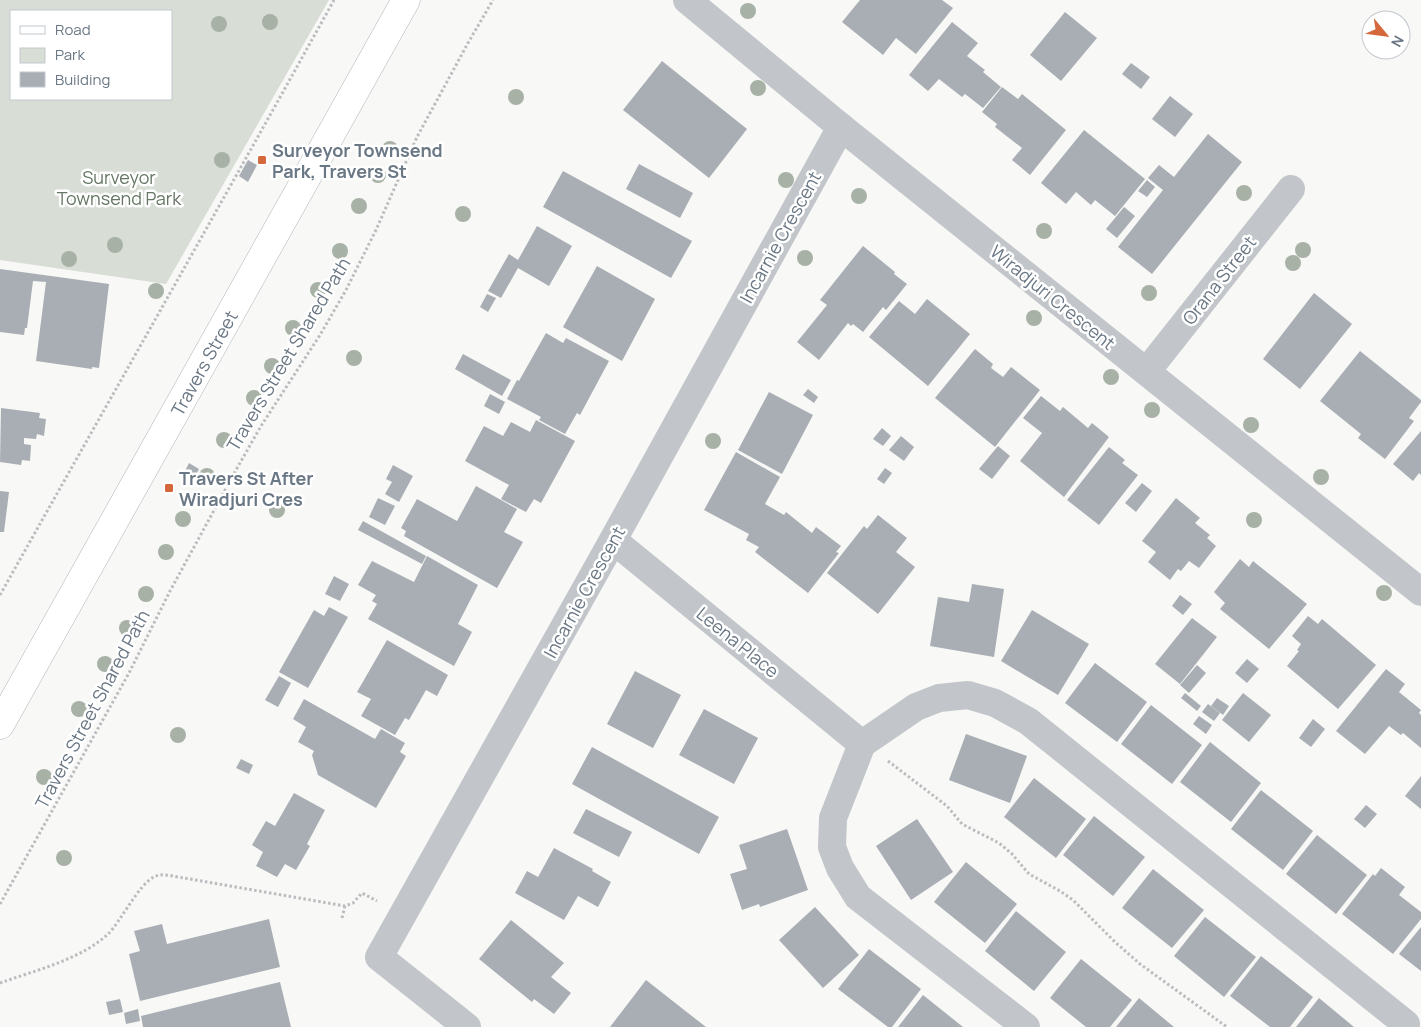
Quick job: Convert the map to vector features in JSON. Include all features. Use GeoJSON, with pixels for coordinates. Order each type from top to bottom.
{"type":"FeatureCollection","features":[{"type":"Feature","properties":{"kind":"main road","name":"Travers Street"},"geometry":{"type":"LineString","coordinates":[[0,724],[406,0]]}},
{"type":"Feature","properties":{"kind":"street","name":"Wiradjuri Crescent"},"geometry":{"type":"LineString","coordinates":[[687,0],[840,127],[1421,592]]}},
{"type":"Feature","properties":{"kind":"street","name":"Incarnie Crescent"},"geometry":{"type":"LineString","coordinates":[[467,1027],[378,957],[613,540],[840,127]]}},
{"type":"Feature","properties":{"kind":"street","name":"Orana Street"},"geometry":{"type":"LineString","coordinates":[[1147,371],[1291,189]]}},
{"type":"Feature","properties":{"kind":"street","name":"Leena Place"},"geometry":{"type":"LineString","coordinates":[[613,540],[862,744]]}},
{"type":"Feature","properties":{"kind":"street"},"geometry":{"type":"LineString","coordinates":[[1026,1027],[858,897],[840,868],[832,847],[833,818],[862,744],[916,707],[939,698],[968,695],[995,703],[1028,721],[1406,1024]]}},
{"type":"Feature","properties":{"kind":"path"},"geometry":{"type":"LineString","coordinates":[[0,595],[127,367],[178,281],[334,0]]}},
{"type":"Feature","properties":{"kind":"path","name":"Travers Street Shared Path"},"geometry":{"type":"LineString","coordinates":[[0,904],[129,673],[170,591],[236,470],[261,426],[320,335],[346,290],[376,230],[417,137],[493,0]]}},
{"type":"Feature","properties":{"kind":"path"},"geometry":{"type":"LineString","coordinates":[[862,744],[895,765],[947,806],[962,824],[1006,848],[1029,874],[1073,900],[1140,964],[1228,1027]]}},
{"type":"Feature","properties":{"kind":"path"},"geometry":{"type":"LineString","coordinates":[[0,983],[62,960],[94,945],[110,932],[144,886],[155,876],[184,878],[345,906],[353,902],[362,893],[402,914]]}},
{"type":"Feature","properties":{"kind":"path"},"geometry":{"type":"LineString","coordinates":[[342,918],[345,906]]}},
{"type":"Feature","properties":{"kind":"green space","name":"Surveyor Townsend Park"},"geometry":{"type":"Polygon","coordinates":[[[0,0],[329,0],[166,284],[0,260],[0,0]]]}},
{"type":"Feature","properties":{"kind":"building"},"geometry":{"type":"Polygon","coordinates":[[[860,0],[942,0],[953,8],[916,54],[896,38],[883,55],[842,22],[860,0]]]}},
{"type":"Feature","properties":{"kind":"building"},"geometry":{"type":"Polygon","coordinates":[[[1065,12],[1097,38],[1061,81],[1030,55],[1065,12]]]}},
{"type":"Feature","properties":{"kind":"building"},"geometry":{"type":"Polygon","coordinates":[[[952,22],[978,43],[967,56],[985,70],[983,72],[1001,87],[983,108],[965,94],[962,97],[939,79],[928,91],[909,75],[952,22]]]}},
{"type":"Feature","properties":{"kind":"building"},"geometry":{"type":"Polygon","coordinates":[[[662,61],[747,129],[709,178],[623,110],[662,61]]]}},
{"type":"Feature","properties":{"kind":"building"},"geometry":{"type":"Polygon","coordinates":[[[1131,63],[1150,77],[1141,89],[1122,74],[1131,63]]]}},
{"type":"Feature","properties":{"kind":"building"},"geometry":{"type":"Polygon","coordinates":[[[1002,87],[1018,99],[1022,94],[1066,130],[1030,175],[1012,160],[1022,148],[995,127],[997,124],[982,112],[1002,87]]]}},
{"type":"Feature","properties":{"kind":"building"},"geometry":{"type":"Polygon","coordinates":[[[1170,96],[1193,114],[1175,137],[1152,119],[1170,96]]]}},
{"type":"Feature","properties":{"kind":"building"},"geometry":{"type":"Polygon","coordinates":[[[1084,130],[1145,179],[1115,216],[1095,200],[1091,205],[1076,192],[1066,204],[1041,183],[1084,130]]]}},
{"type":"Feature","properties":{"kind":"building"},"geometry":{"type":"Polygon","coordinates":[[[1208,134],[1242,162],[1152,274],[1118,247],[1163,190],[1148,178],[1159,165],[1174,177],[1208,134]]]}},
{"type":"Feature","properties":{"kind":"building"},"geometry":{"type":"Polygon","coordinates":[[[248,160],[257,165],[248,182],[239,176],[248,160]]]}},
{"type":"Feature","properties":{"kind":"building"},"geometry":{"type":"Polygon","coordinates":[[[639,164],[693,193],[680,218],[626,189],[639,164]]]}},
{"type":"Feature","properties":{"kind":"building"},"geometry":{"type":"Polygon","coordinates":[[[563,171],[692,241],[671,278],[543,207],[563,171]]]}},
{"type":"Feature","properties":{"kind":"building"},"geometry":{"type":"Polygon","coordinates":[[[1147,180],[1155,187],[1147,197],[1138,191],[1147,180]]]}},
{"type":"Feature","properties":{"kind":"building"},"geometry":{"type":"Polygon","coordinates":[[[1124,207],[1135,216],[1117,238],[1106,229],[1124,207]]]}},
{"type":"Feature","properties":{"kind":"building"},"geometry":{"type":"Polygon","coordinates":[[[537,226],[572,246],[549,286],[518,268],[501,298],[488,291],[509,254],[518,260],[537,226]]]}},
{"type":"Feature","properties":{"kind":"building"},"geometry":{"type":"Polygon","coordinates":[[[863,246],[907,284],[886,310],[883,307],[863,332],[853,324],[851,326],[848,323],[819,360],[797,342],[827,305],[820,300],[863,246]]]}},
{"type":"Feature","properties":{"kind":"building"},"geometry":{"type":"Polygon","coordinates":[[[597,266],[655,299],[622,361],[563,327],[597,266]]]}},
{"type":"Feature","properties":{"kind":"building"},"geometry":{"type":"Polygon","coordinates":[[[0,269],[109,284],[99,368],[92,367],[92,369],[36,361],[46,282],[33,281],[27,328],[25,328],[24,335],[0,332],[0,269]]]}},
{"type":"Feature","properties":{"kind":"building"},"geometry":{"type":"Polygon","coordinates":[[[1314,293],[1352,324],[1300,389],[1263,359],[1314,293]]]}},
{"type":"Feature","properties":{"kind":"building"},"geometry":{"type":"Polygon","coordinates":[[[487,294],[496,298],[488,312],[480,307],[487,294]]]}},
{"type":"Feature","properties":{"kind":"building"},"geometry":{"type":"Polygon","coordinates":[[[927,299],[970,334],[928,386],[869,337],[899,301],[915,314],[927,299]]]}},
{"type":"Feature","properties":{"kind":"building"},"geometry":{"type":"Polygon","coordinates":[[[546,333],[563,343],[566,338],[609,361],[580,415],[577,413],[565,434],[539,420],[541,417],[507,399],[546,333]]]}},
{"type":"Feature","properties":{"kind":"building"},"geometry":{"type":"Polygon","coordinates":[[[975,349],[993,364],[991,368],[1003,377],[1011,367],[1040,390],[995,447],[935,398],[975,349]]]}},
{"type":"Feature","properties":{"kind":"building"},"geometry":{"type":"Polygon","coordinates":[[[1360,351],[1421,400],[1409,418],[1414,421],[1385,459],[1358,438],[1361,434],[1320,401],[1360,351]]]}},
{"type":"Feature","properties":{"kind":"building"},"geometry":{"type":"Polygon","coordinates":[[[463,354],[511,380],[502,396],[455,369],[463,354]]]}},
{"type":"Feature","properties":{"kind":"building"},"geometry":{"type":"Polygon","coordinates":[[[808,389],[818,397],[814,403],[803,395],[808,389]]]}},
{"type":"Feature","properties":{"kind":"building"},"geometry":{"type":"Polygon","coordinates":[[[769,392],[813,415],[782,474],[738,450],[769,392]]]}},
{"type":"Feature","properties":{"kind":"building"},"geometry":{"type":"Polygon","coordinates":[[[490,394],[505,402],[499,414],[484,406],[490,394]]]}},
{"type":"Feature","properties":{"kind":"building"},"geometry":{"type":"Polygon","coordinates":[[[1041,396],[1060,411],[1063,407],[1088,428],[1092,423],[1109,437],[1064,497],[1020,461],[1042,433],[1023,418],[1041,396]]]}},
{"type":"Feature","properties":{"kind":"building"},"geometry":{"type":"Polygon","coordinates":[[[1,408],[40,413],[39,418],[46,419],[44,436],[37,434],[36,439],[24,438],[24,444],[31,445],[30,461],[22,460],[21,465],[0,462],[1,408]]]}},
{"type":"Feature","properties":{"kind":"building"},"geometry":{"type":"Polygon","coordinates":[[[536,420],[575,441],[541,503],[534,499],[526,512],[501,499],[509,485],[465,461],[484,426],[503,436],[511,422],[530,432],[536,420]]]}},
{"type":"Feature","properties":{"kind":"building"},"geometry":{"type":"Polygon","coordinates":[[[882,428],[891,436],[883,446],[873,439],[882,428]]]}},
{"type":"Feature","properties":{"kind":"building"},"geometry":{"type":"Polygon","coordinates":[[[1421,431],[1421,475],[1419,473],[1413,481],[1393,464],[1421,431]]]}},
{"type":"Feature","properties":{"kind":"building"},"geometry":{"type":"Polygon","coordinates":[[[901,436],[914,447],[904,461],[889,450],[901,436]]]}},
{"type":"Feature","properties":{"kind":"building"},"geometry":{"type":"Polygon","coordinates":[[[998,446],[1010,456],[992,479],[979,469],[998,446]]]}},
{"type":"Feature","properties":{"kind":"building"},"geometry":{"type":"Polygon","coordinates":[[[1109,447],[1125,460],[1122,463],[1138,475],[1099,525],[1067,500],[1109,447]]]}},
{"type":"Feature","properties":{"kind":"building"},"geometry":{"type":"Polygon","coordinates":[[[736,452],[780,477],[765,504],[784,515],[786,512],[812,533],[816,527],[841,546],[836,552],[839,553],[808,593],[755,552],[759,547],[746,540],[749,534],[704,510],[736,452]]]}},
{"type":"Feature","properties":{"kind":"building"},"geometry":{"type":"Polygon","coordinates":[[[189,463],[199,469],[191,484],[181,479],[189,463]]]}},
{"type":"Feature","properties":{"kind":"building"},"geometry":{"type":"Polygon","coordinates":[[[393,465],[413,476],[399,502],[385,494],[392,482],[386,479],[393,465]]]}},
{"type":"Feature","properties":{"kind":"building"},"geometry":{"type":"Polygon","coordinates":[[[885,468],[892,473],[884,484],[877,479],[885,468]]]}},
{"type":"Feature","properties":{"kind":"building"},"geometry":{"type":"Polygon","coordinates":[[[1142,483],[1152,491],[1136,512],[1125,503],[1142,483]]]}},
{"type":"Feature","properties":{"kind":"building"},"geometry":{"type":"Polygon","coordinates":[[[476,486],[517,509],[504,532],[523,542],[497,588],[404,536],[406,531],[401,528],[417,499],[457,521],[476,486]]]}},
{"type":"Feature","properties":{"kind":"building"},"geometry":{"type":"Polygon","coordinates":[[[0,491],[9,492],[4,532],[0,532],[0,491]]]}},
{"type":"Feature","properties":{"kind":"building"},"geometry":{"type":"Polygon","coordinates":[[[378,498],[395,506],[385,525],[369,517],[378,498]]]}},
{"type":"Feature","properties":{"kind":"building"},"geometry":{"type":"Polygon","coordinates":[[[1176,498],[1200,518],[1195,523],[1210,535],[1207,538],[1216,546],[1199,568],[1189,561],[1181,571],[1178,569],[1170,580],[1148,562],[1156,552],[1142,541],[1176,498]]]}},
{"type":"Feature","properties":{"kind":"building"},"geometry":{"type":"Polygon","coordinates":[[[878,515],[907,538],[896,552],[915,567],[878,614],[827,573],[864,526],[867,529],[878,515]]]}},
{"type":"Feature","properties":{"kind":"building"},"geometry":{"type":"Polygon","coordinates":[[[363,521],[426,556],[422,564],[358,530],[363,521]]]}},
{"type":"Feature","properties":{"kind":"building"},"geometry":{"type":"Polygon","coordinates":[[[427,556],[478,585],[458,624],[472,632],[454,666],[368,619],[377,604],[372,601],[376,595],[358,585],[372,561],[414,582],[427,556]]]}},
{"type":"Feature","properties":{"kind":"building"},"geometry":{"type":"Polygon","coordinates":[[[1240,559],[1249,567],[1253,561],[1307,604],[1269,649],[1220,609],[1225,603],[1214,592],[1240,559]]]}},
{"type":"Feature","properties":{"kind":"building"},"geometry":{"type":"Polygon","coordinates":[[[334,576],[349,584],[340,601],[325,594],[334,576]]]}},
{"type":"Feature","properties":{"kind":"building"},"geometry":{"type":"Polygon","coordinates":[[[972,584],[1004,589],[994,657],[930,646],[938,597],[969,602],[972,584]]]}},
{"type":"Feature","properties":{"kind":"building"},"geometry":{"type":"Polygon","coordinates":[[[1180,595],[1192,604],[1183,615],[1172,606],[1180,595]]]}},
{"type":"Feature","properties":{"kind":"building"},"geometry":{"type":"Polygon","coordinates":[[[329,607],[348,617],[308,688],[279,672],[314,610],[324,616],[329,607]]]}},
{"type":"Feature","properties":{"kind":"building"},"geometry":{"type":"Polygon","coordinates":[[[1032,610],[1089,644],[1058,695],[1001,661],[1032,610]]]}},
{"type":"Feature","properties":{"kind":"building"},"geometry":{"type":"Polygon","coordinates":[[[1308,616],[1318,624],[1322,619],[1376,665],[1338,709],[1287,666],[1299,651],[1297,650],[1301,644],[1292,636],[1308,616]]]}},
{"type":"Feature","properties":{"kind":"building"},"geometry":{"type":"Polygon","coordinates":[[[1192,618],[1217,637],[1180,684],[1155,664],[1192,618]]]}},
{"type":"Feature","properties":{"kind":"building"},"geometry":{"type":"Polygon","coordinates":[[[387,640],[448,675],[437,696],[426,690],[409,720],[405,718],[395,735],[361,716],[371,699],[357,692],[387,640]]]}},
{"type":"Feature","properties":{"kind":"building"},"geometry":{"type":"Polygon","coordinates":[[[1247,659],[1259,669],[1247,683],[1235,673],[1247,659]]]}},
{"type":"Feature","properties":{"kind":"building"},"geometry":{"type":"Polygon","coordinates":[[[1095,663],[1147,702],[1117,742],[1065,703],[1095,663]]]}},
{"type":"Feature","properties":{"kind":"building"},"geometry":{"type":"Polygon","coordinates":[[[1197,665],[1206,673],[1189,693],[1180,685],[1197,665]]]}},
{"type":"Feature","properties":{"kind":"building"},"geometry":{"type":"Polygon","coordinates":[[[1386,669],[1405,684],[1399,692],[1421,710],[1419,713],[1421,715],[1421,748],[1403,733],[1401,735],[1389,726],[1365,754],[1336,731],[1386,669]]]}},
{"type":"Feature","properties":{"kind":"building"},"geometry":{"type":"Polygon","coordinates":[[[635,671],[681,695],[653,748],[607,724],[635,671]]]}},
{"type":"Feature","properties":{"kind":"building"},"geometry":{"type":"Polygon","coordinates":[[[279,676],[291,683],[278,707],[265,700],[279,676]]]}},
{"type":"Feature","properties":{"kind":"building"},"geometry":{"type":"Polygon","coordinates":[[[1185,693],[1201,706],[1197,711],[1181,698],[1185,693]]]}},
{"type":"Feature","properties":{"kind":"building"},"geometry":{"type":"Polygon","coordinates":[[[1243,693],[1271,715],[1249,742],[1222,720],[1243,693]]]}},
{"type":"Feature","properties":{"kind":"building"},"geometry":{"type":"Polygon","coordinates":[[[1217,698],[1229,706],[1223,715],[1211,706],[1217,698]]]}},
{"type":"Feature","properties":{"kind":"building"},"geometry":{"type":"Polygon","coordinates":[[[304,699],[375,739],[381,729],[405,743],[400,752],[406,756],[376,808],[318,775],[312,755],[314,751],[298,742],[306,727],[293,719],[304,699]]]}},
{"type":"Feature","properties":{"kind":"building"},"geometry":{"type":"Polygon","coordinates":[[[1208,704],[1220,713],[1214,721],[1202,712],[1208,704]]]}},
{"type":"Feature","properties":{"kind":"building"},"geometry":{"type":"Polygon","coordinates":[[[1151,705],[1202,745],[1172,784],[1121,744],[1151,705]]]}},
{"type":"Feature","properties":{"kind":"building"},"geometry":{"type":"Polygon","coordinates":[[[704,709],[758,738],[734,784],[679,755],[704,709]]]}},
{"type":"Feature","properties":{"kind":"building"},"geometry":{"type":"Polygon","coordinates":[[[1199,716],[1212,725],[1206,734],[1193,724],[1199,716]]]}},
{"type":"Feature","properties":{"kind":"building"},"geometry":{"type":"Polygon","coordinates":[[[1313,719],[1325,729],[1311,747],[1299,738],[1313,719]]]}},
{"type":"Feature","properties":{"kind":"building"},"geometry":{"type":"Polygon","coordinates":[[[966,734],[1027,756],[1010,803],[949,780],[966,734]]]}},
{"type":"Feature","properties":{"kind":"building"},"geometry":{"type":"Polygon","coordinates":[[[1210,742],[1261,783],[1231,822],[1180,782],[1210,742]]]}},
{"type":"Feature","properties":{"kind":"building"},"geometry":{"type":"Polygon","coordinates":[[[592,747],[719,817],[699,854],[572,784],[592,747]]]}},
{"type":"Feature","properties":{"kind":"building"},"geometry":{"type":"Polygon","coordinates":[[[241,759],[253,765],[249,774],[236,768],[241,759]]]}},
{"type":"Feature","properties":{"kind":"building"},"geometry":{"type":"Polygon","coordinates":[[[1421,776],[1421,809],[1405,796],[1421,776]]]}},
{"type":"Feature","properties":{"kind":"building"},"geometry":{"type":"Polygon","coordinates":[[[1034,778],[1086,819],[1056,858],[1004,817],[1034,778]]]}},
{"type":"Feature","properties":{"kind":"building"},"geometry":{"type":"Polygon","coordinates":[[[1261,790],[1313,831],[1283,870],[1231,829],[1261,790]]]}},
{"type":"Feature","properties":{"kind":"building"},"geometry":{"type":"Polygon","coordinates":[[[294,793],[325,810],[307,844],[310,846],[296,870],[285,864],[277,877],[256,866],[263,852],[252,845],[266,821],[275,826],[294,793]]]}},
{"type":"Feature","properties":{"kind":"building"},"geometry":{"type":"Polygon","coordinates":[[[1366,805],[1377,814],[1365,828],[1354,819],[1366,805]]]}},
{"type":"Feature","properties":{"kind":"building"},"geometry":{"type":"Polygon","coordinates":[[[586,809],[632,832],[619,857],[573,833],[586,809]]]}},
{"type":"Feature","properties":{"kind":"building"},"geometry":{"type":"Polygon","coordinates":[[[1094,816],[1145,857],[1113,896],[1063,855],[1094,816]]]}},
{"type":"Feature","properties":{"kind":"building"},"geometry":{"type":"Polygon","coordinates":[[[917,819],[953,872],[911,900],[876,846],[917,819]]]}},
{"type":"Feature","properties":{"kind":"building"},"geometry":{"type":"Polygon","coordinates":[[[787,829],[808,890],[760,907],[759,904],[742,910],[730,874],[747,869],[739,845],[787,829]]]}},
{"type":"Feature","properties":{"kind":"building"},"geometry":{"type":"Polygon","coordinates":[[[1317,835],[1367,875],[1336,914],[1286,874],[1317,835]]]}},
{"type":"Feature","properties":{"kind":"building"},"geometry":{"type":"Polygon","coordinates":[[[554,848],[593,869],[592,871],[611,882],[598,907],[578,896],[564,920],[515,893],[527,871],[538,877],[554,848]]]}},
{"type":"Feature","properties":{"kind":"building"},"geometry":{"type":"Polygon","coordinates":[[[966,862],[1017,904],[985,943],[934,902],[966,862]]]}},
{"type":"Feature","properties":{"kind":"building"},"geometry":{"type":"Polygon","coordinates":[[[1381,868],[1405,887],[1399,895],[1421,912],[1421,919],[1393,954],[1342,914],[1373,874],[1375,876],[1381,868]]]}},
{"type":"Feature","properties":{"kind":"building"},"geometry":{"type":"Polygon","coordinates":[[[1153,869],[1204,910],[1172,948],[1122,908],[1153,869]]]}},
{"type":"Feature","properties":{"kind":"building"},"geometry":{"type":"Polygon","coordinates":[[[815,907],[859,955],[823,988],[779,940],[815,907]]]}},
{"type":"Feature","properties":{"kind":"building"},"geometry":{"type":"Polygon","coordinates":[[[1016,911],[1066,952],[1034,991],[985,951],[1016,911]]]}},
{"type":"Feature","properties":{"kind":"building"},"geometry":{"type":"Polygon","coordinates":[[[1205,917],[1256,957],[1224,997],[1174,956],[1205,917]]]}},
{"type":"Feature","properties":{"kind":"building"},"geometry":{"type":"Polygon","coordinates":[[[269,919],[280,967],[140,1001],[129,954],[140,951],[134,931],[162,924],[167,944],[269,919]]]}},
{"type":"Feature","properties":{"kind":"building"},"geometry":{"type":"Polygon","coordinates":[[[511,920],[564,963],[551,977],[571,993],[554,1014],[534,999],[532,1002],[479,959],[511,920]]]}},
{"type":"Feature","properties":{"kind":"building"},"geometry":{"type":"Polygon","coordinates":[[[1421,927],[1421,971],[1399,954],[1421,927]]]}},
{"type":"Feature","properties":{"kind":"building"},"geometry":{"type":"Polygon","coordinates":[[[869,949],[921,989],[892,1027],[888,1027],[838,989],[869,949]]]}},
{"type":"Feature","properties":{"kind":"building"},"geometry":{"type":"Polygon","coordinates":[[[1261,956],[1313,997],[1290,1027],[1270,1027],[1230,996],[1261,956]]]}},
{"type":"Feature","properties":{"kind":"building"},"geometry":{"type":"Polygon","coordinates":[[[1081,959],[1132,1000],[1110,1027],[1086,1027],[1050,998],[1081,959]]]}},
{"type":"Feature","properties":{"kind":"building"},"geometry":{"type":"Polygon","coordinates":[[[646,980],[688,1013],[706,1027],[610,1027],[646,980]]]}},
{"type":"Feature","properties":{"kind":"building"},"geometry":{"type":"Polygon","coordinates":[[[280,982],[291,1027],[143,1027],[141,1016],[280,982]]]}},
{"type":"Feature","properties":{"kind":"building"},"geometry":{"type":"Polygon","coordinates":[[[923,995],[963,1027],[898,1027],[923,995]]]}},
{"type":"Feature","properties":{"kind":"building"},"geometry":{"type":"Polygon","coordinates":[[[1139,998],[1174,1027],[1116,1027],[1139,998]]]}},
{"type":"Feature","properties":{"kind":"building"},"geometry":{"type":"Polygon","coordinates":[[[1319,998],[1354,1027],[1296,1027],[1319,998]]]}},
{"type":"Feature","properties":{"kind":"building"},"geometry":{"type":"Polygon","coordinates":[[[120,999],[123,1012],[109,1015],[106,1002],[120,999]]]}},
{"type":"Feature","properties":{"kind":"building"},"geometry":{"type":"Polygon","coordinates":[[[138,1009],[140,1021],[126,1024],[124,1013],[138,1009]]]}},
{"type":"Feature","properties":{"kind":"place","name":"Surveyor Townsend Park, Travers St"},"geometry":{"type":"Point","coordinates":[262,160]}},
{"type":"Feature","properties":{"kind":"place","name":"Travers St After Wiradjuri Cres"},"geometry":{"type":"Point","coordinates":[169,488]}}]}
